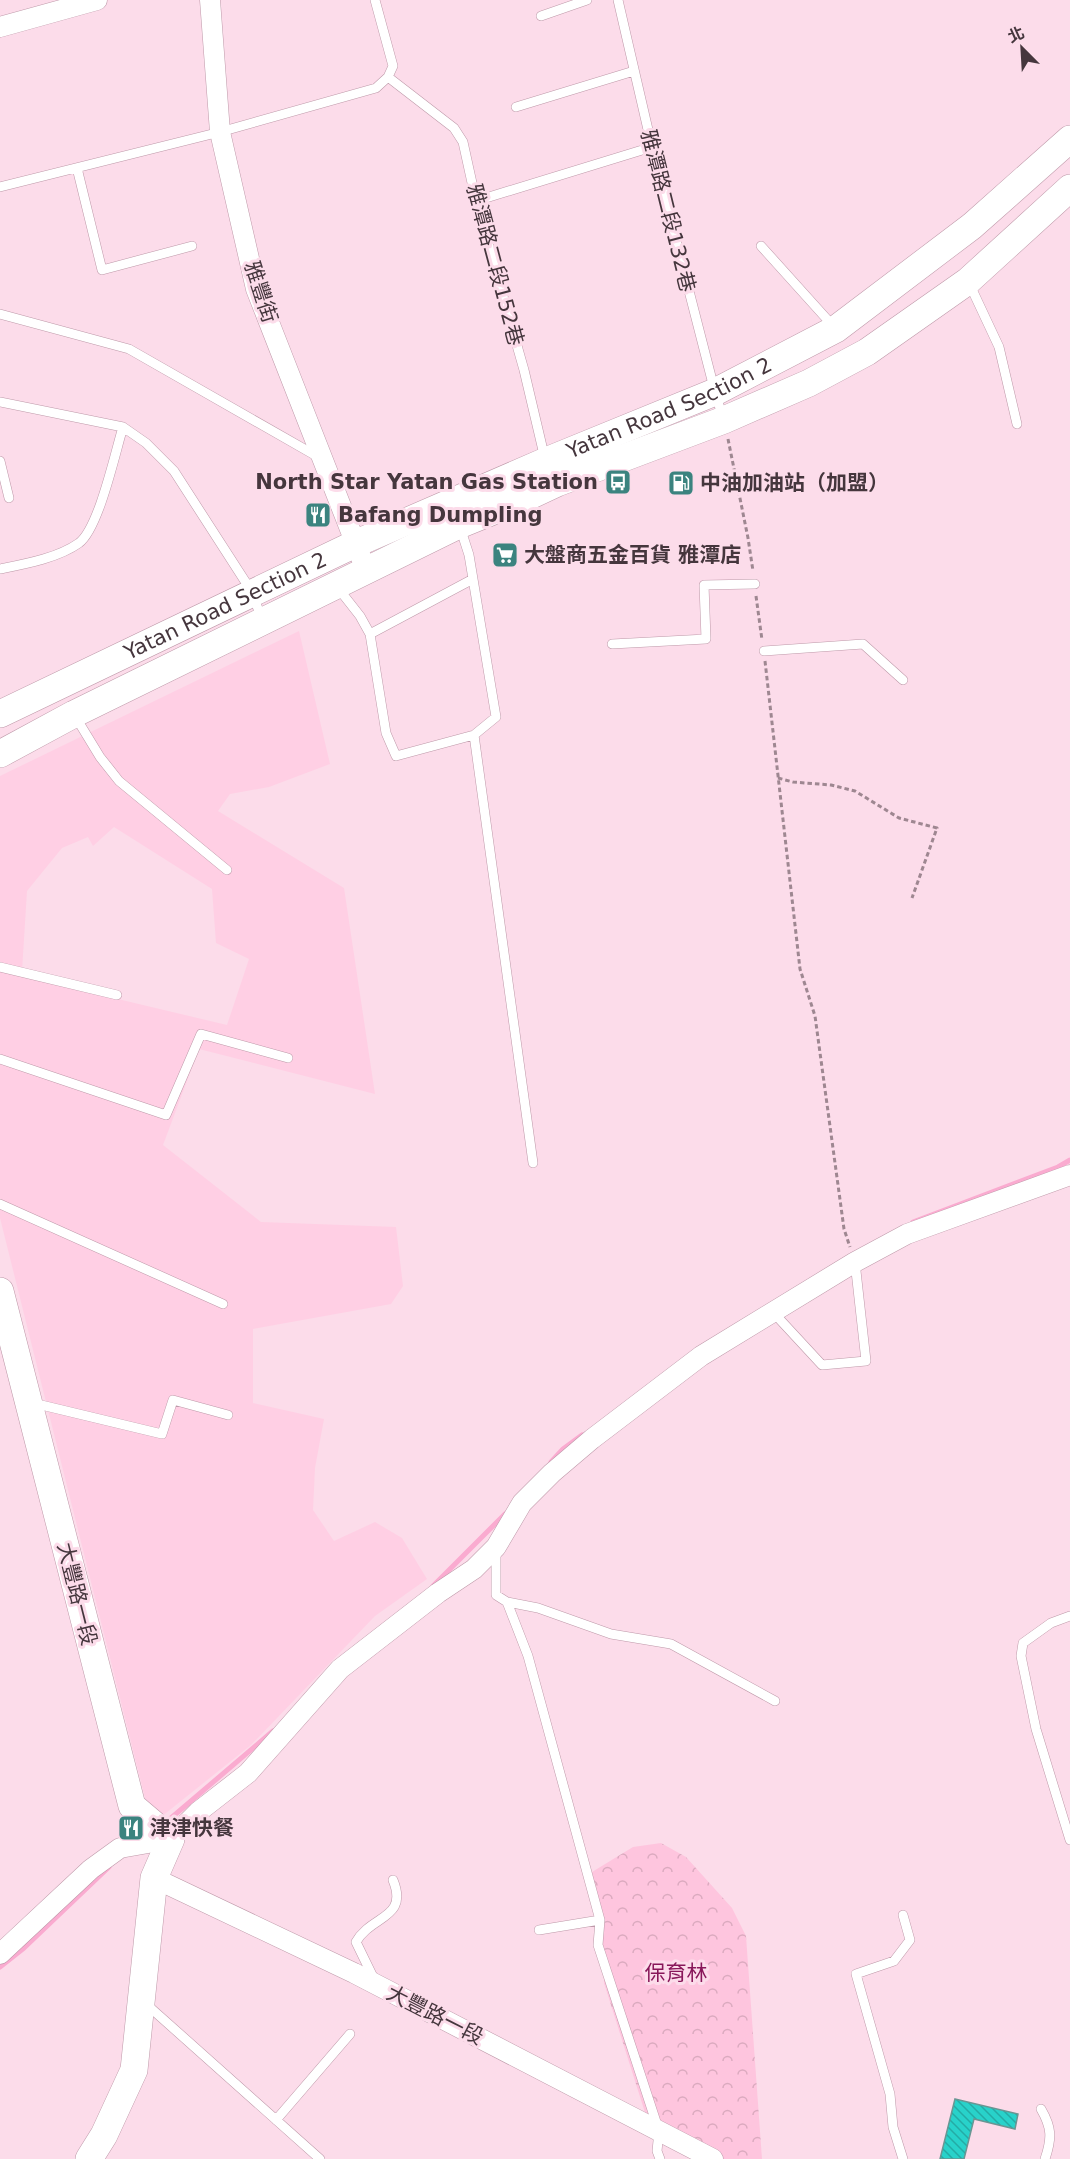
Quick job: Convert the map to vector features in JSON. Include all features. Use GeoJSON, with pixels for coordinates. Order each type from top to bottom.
{"type":"FeatureCollection","features":[{"type":"Feature","properties":{"kind":"street"},"geometry":{"type":"LineString","coordinates":[[0,27],[97,0]]}},
{"type":"Feature","properties":{"kind":"street","name":"雅豐街"},"geometry":{"type":"LineString","coordinates":[[210,0],[220,132],[256,289],[366,570]]}},
{"type":"Feature","properties":{"kind":"street","name":"Yatan Road Section 2"},"geometry":{"type":"LineString","coordinates":[[0,754],[74,714],[263,623],[366,570],[459,525],[523,500],[552,472],[715,393],[836,329],[964,232],[1070,139]]}},
{"type":"Feature","properties":{"kind":"street","name":"Yatan Road Section 2"},"geometry":{"type":"LineString","coordinates":[[0,714],[357,543],[552,472],[724,420],[809,382],[867,352],[968,281],[1070,188]]}},
{"type":"Feature","properties":{"kind":"street"},"geometry":{"type":"LineString","coordinates":[[89,2159],[104,2135],[134,2070],[154,1878],[171,1839],[198,1812],[248,1773],[340,1669],[438,1593],[474,1569],[496,1547],[522,1503],[552,1473],[592,1439],[700,1356],[855,1262],[907,1234],[1070,1175]]}},
{"type":"Feature","properties":{"kind":"street","name":"大豐路一段"},"geometry":{"type":"LineString","coordinates":[[0,1291],[132,1806],[171,1839]]}},
{"type":"Feature","properties":{"kind":"street"},"geometry":{"type":"LineString","coordinates":[[0,1954],[91,1869],[120,1848],[171,1839]]}},
{"type":"Feature","properties":{"kind":"street","name":"大豐路一段"},"geometry":{"type":"LineString","coordinates":[[154,1878],[377,1984],[713,2159]]}},
{"type":"Feature","properties":{"kind":"lane"},"geometry":{"type":"LineString","coordinates":[[0,187],[220,132],[376,88],[388,77],[393,66],[375,0]]}},
{"type":"Feature","properties":{"kind":"lane"},"geometry":{"type":"LineString","coordinates":[[541,16],[587,0]]}},
{"type":"Feature","properties":{"kind":"lane","name":"雅潭路二段132巷"},"geometry":{"type":"LineString","coordinates":[[618,0],[652,147],[715,393],[724,420]]}},
{"type":"Feature","properties":{"kind":"lane"},"geometry":{"type":"LineString","coordinates":[[516,107],[634,71]]}},
{"type":"Feature","properties":{"kind":"lane","name":"雅潭路二段152巷"},"geometry":{"type":"LineString","coordinates":[[388,77],[454,128],[463,142],[476,201],[552,472]]}},
{"type":"Feature","properties":{"kind":"lane"},"geometry":{"type":"LineString","coordinates":[[476,201],[652,147]]}},
{"type":"Feature","properties":{"kind":"lane"},"geometry":{"type":"LineString","coordinates":[[77,168],[102,270],[192,246]]}},
{"type":"Feature","properties":{"kind":"lane"},"geometry":{"type":"LineString","coordinates":[[761,246],[836,329]]}},
{"type":"Feature","properties":{"kind":"lane"},"geometry":{"type":"LineString","coordinates":[[968,281],[999,347],[1017,424]]}},
{"type":"Feature","properties":{"kind":"lane"},"geometry":{"type":"LineString","coordinates":[[0,314],[129,349],[324,460]]}},
{"type":"Feature","properties":{"kind":"lane"},"geometry":{"type":"LineString","coordinates":[[0,402],[123,428],[146,443],[174,471],[252,592],[263,623]]}},
{"type":"Feature","properties":{"kind":"lane"},"geometry":{"type":"LineString","coordinates":[[0,569],[40,561],[80,542],[96,518],[123,428]]}},
{"type":"Feature","properties":{"kind":"lane"},"geometry":{"type":"LineString","coordinates":[[0,461],[9,498]]}},
{"type":"Feature","properties":{"kind":"lane"},"geometry":{"type":"LineString","coordinates":[[336,586],[360,616],[370,634],[386,733],[396,756],[474,735],[496,717],[469,555],[459,525]]}},
{"type":"Feature","properties":{"kind":"lane"},"geometry":{"type":"LineString","coordinates":[[370,634],[473,579]]}},
{"type":"Feature","properties":{"kind":"lane"},"geometry":{"type":"LineString","coordinates":[[612,645],[706,639],[704,585],[755,584]]}},
{"type":"Feature","properties":{"kind":"lane"},"geometry":{"type":"LineString","coordinates":[[764,651],[863,644],[903,680]]}},
{"type":"Feature","properties":{"kind":"lane"},"geometry":{"type":"LineString","coordinates":[[74,714],[100,758],[119,781],[227,870]]}},
{"type":"Feature","properties":{"kind":"lane"},"geometry":{"type":"LineString","coordinates":[[474,735],[533,1163]]}},
{"type":"Feature","properties":{"kind":"lane"},"geometry":{"type":"LineString","coordinates":[[0,967],[117,995]]}},
{"type":"Feature","properties":{"kind":"lane"},"geometry":{"type":"LineString","coordinates":[[0,1059],[166,1115],[201,1034],[288,1058]]}},
{"type":"Feature","properties":{"kind":"lane"},"geometry":{"type":"LineString","coordinates":[[0,1204],[223,1304]]}},
{"type":"Feature","properties":{"kind":"lane"},"geometry":{"type":"LineString","coordinates":[[772,1311],[822,1365],[866,1361],[855,1262]]}},
{"type":"Feature","properties":{"kind":"lane"},"geometry":{"type":"LineString","coordinates":[[28,1401],[162,1434],[173,1400],[228,1415]]}},
{"type":"Feature","properties":{"kind":"lane"},"geometry":{"type":"LineString","coordinates":[[496,1547],[496,1595],[507,1602],[538,1608],[611,1634],[671,1644],[775,1701]]}},
{"type":"Feature","properties":{"kind":"lane"},"geometry":{"type":"LineString","coordinates":[[507,1602],[528,1656],[600,1920],[598,1945],[659,2131],[657,2151],[660,2159]]}},
{"type":"Feature","properties":{"kind":"lane"},"geometry":{"type":"LineString","coordinates":[[1070,1616],[1051,1623],[1023,1643],[1022,1656],[1036,1729],[1070,1840]]}},
{"type":"Feature","properties":{"kind":"lane"},"geometry":{"type":"LineString","coordinates":[[377,1984],[356,1942],[362,1933],[391,1912],[398,1901],[393,1880]]}},
{"type":"Feature","properties":{"kind":"lane"},"geometry":{"type":"LineString","coordinates":[[903,1915],[910,1940],[894,1961],[856,1974],[891,2094],[893,2127],[903,2159]]}},
{"type":"Feature","properties":{"kind":"lane"},"geometry":{"type":"LineString","coordinates":[[539,1930],[600,1920]]}},
{"type":"Feature","properties":{"kind":"lane"},"geometry":{"type":"LineString","coordinates":[[142,2000],[320,2159]]}},
{"type":"Feature","properties":{"kind":"lane"},"geometry":{"type":"LineString","coordinates":[[276,2120],[350,2034]]}},
{"type":"Feature","properties":{"kind":"lane"},"geometry":{"type":"LineString","coordinates":[[1041,2109],[1050,2126],[1049,2145],[1045,2159]]}},
{"type":"Feature","properties":{"kind":"path"},"geometry":{"type":"LineString","coordinates":[[724,420],[755,584],[800,969],[815,1016],[844,1229],[855,1262]]}},
{"type":"Feature","properties":{"kind":"path"},"geometry":{"type":"LineString","coordinates":[[778,778],[793,782],[831,784],[855,791],[899,818],[937,828],[912,898]]}},
{"type":"Feature","properties":{"kind":"shaded area"},"geometry":{"type":"Polygon","coordinates":[[[299,631],[330,764],[269,787],[230,794],[218,811],[344,888],[375,1094],[199,1049],[163,1145],[261,1222],[396,1227],[403,1286],[391,1304],[253,1329],[253,1403],[324,1419],[315,1468],[313,1510],[334,1541],[375,1522],[402,1538],[427,1579],[375,1616],[251,1745],[161,1817],[148,1810],[0,1218],[0,971],[227,1025],[249,959],[216,943],[212,889],[114,827],[93,846],[88,837],[62,848],[27,891],[22,971],[0,962],[0,776],[299,631]]]}},
{"type":"Feature","properties":{"kind":"green space","name":"保育林"},"geometry":{"type":"Polygon","coordinates":[[[661,1843],[686,1857],[732,1908],[746,1936],[762,2159],[716,2159],[648,2122],[604,1983],[604,1955],[596,1940],[602,1924],[592,1872],[633,1847],[661,1843]]]}},
{"type":"Feature","properties":{"kind":"building"},"geometry":{"type":"Polygon","coordinates":[[[955,2099],[1018,2114],[1015,2129],[974,2119],[964,2159],[940,2159],[955,2099]]]}},
{"type":"Feature","properties":{"kind":"waterway"},"geometry":{"type":"LineString","coordinates":[[913,1222],[1058,1167],[1070,1160]]}},
{"type":"Feature","properties":{"kind":"waterway"},"geometry":{"type":"LineString","coordinates":[[551,1462],[563,1449],[582,1435]]}},
{"type":"Feature","properties":{"kind":"waterway"},"geometry":{"type":"LineString","coordinates":[[433,1586],[505,1514]]}},
{"type":"Feature","properties":{"kind":"waterway"},"geometry":{"type":"LineString","coordinates":[[164,1824],[273,1731]]}},
{"type":"Feature","properties":{"kind":"waterway"},"geometry":{"type":"LineString","coordinates":[[0,1967],[24,1948],[109,1867]]}},
{"type":"Feature","properties":{"kind":"place","name":"North Star Yatan Gas Station"},"geometry":{"type":"Point","coordinates":[618,482]}},
{"type":"Feature","properties":{"kind":"place","name":"中油加油站（加盟）"},"geometry":{"type":"Point","coordinates":[681,483]}},
{"type":"Feature","properties":{"kind":"place","name":"Bafang Dumpling"},"geometry":{"type":"Point","coordinates":[318,515]}},
{"type":"Feature","properties":{"kind":"place","name":"大盤商五金百貨 雅潭店"},"geometry":{"type":"Point","coordinates":[505,555]}},
{"type":"Feature","properties":{"kind":"place","name":"津津快餐"},"geometry":{"type":"Point","coordinates":[131,1828]}}]}
